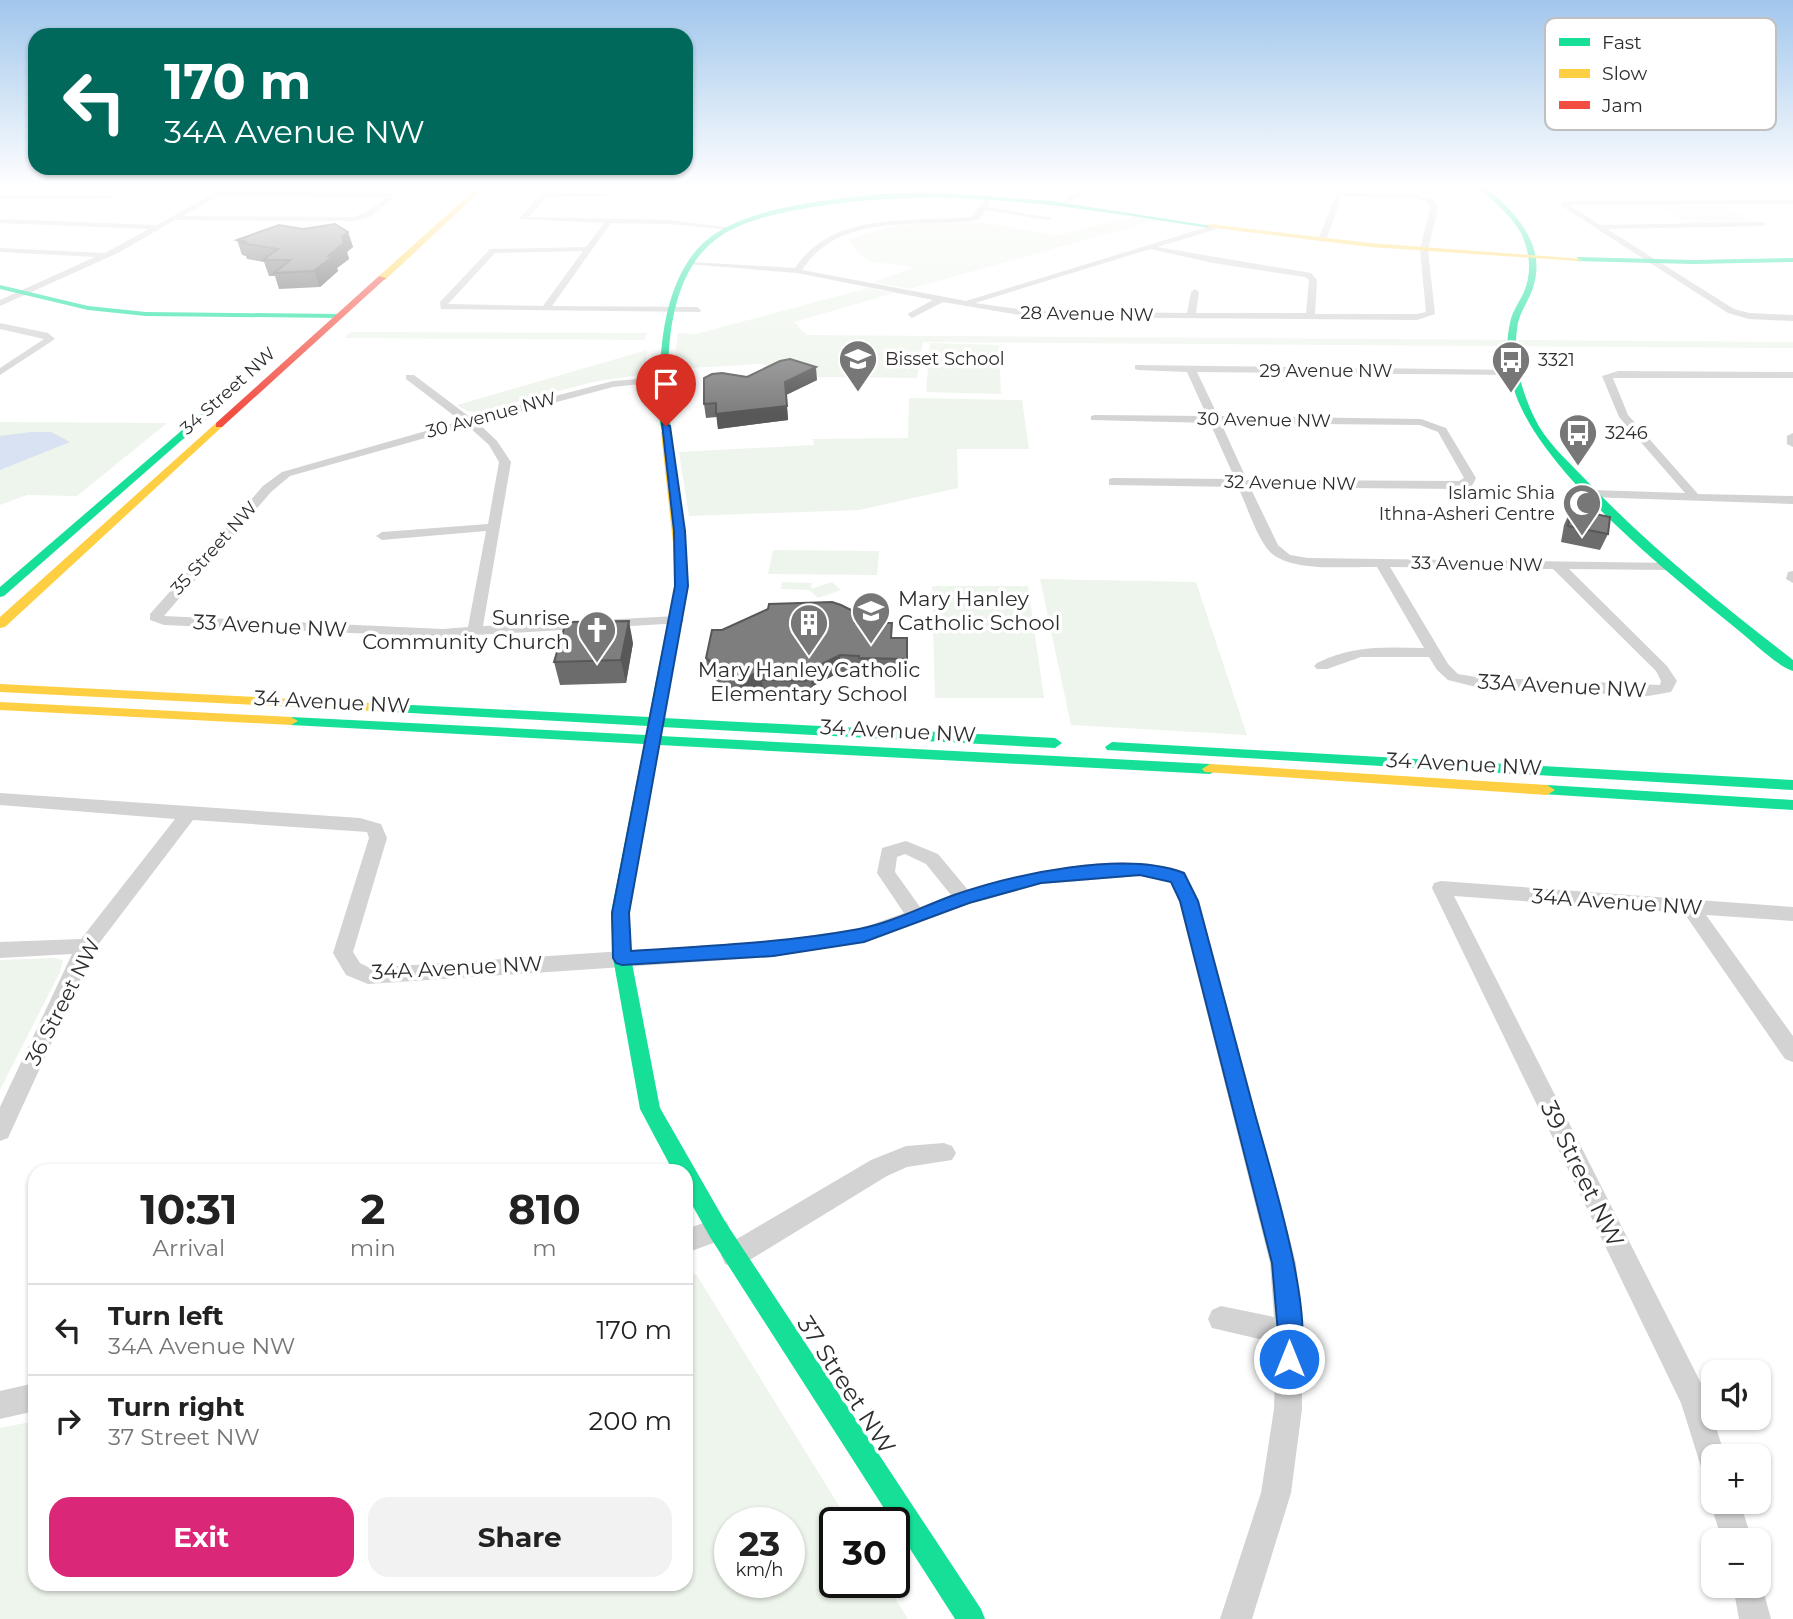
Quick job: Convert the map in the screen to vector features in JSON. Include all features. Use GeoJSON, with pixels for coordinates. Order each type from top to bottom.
{"type":"FeatureCollection","features":[{"type":"Feature","properties":{"kind":"street"},"geometry":{"type":"LineString","coordinates":[[0,303],[92,262]]}},
{"type":"Feature","properties":{"kind":"street","name":"34 Street NW"},"geometry":{"type":"LineString","coordinates":[[0,624],[388,262]]}},
{"type":"Feature","properties":{"kind":"street","name":"34 Street NW"},"geometry":{"type":"LineString","coordinates":[[0,593],[393,262]]}},
{"type":"Feature","properties":{"kind":"street"},"geometry":{"type":"LineString","coordinates":[[481,262],[443,304],[444,307],[697,310]]}},
{"type":"Feature","properties":{"kind":"street"},"geometry":{"type":"LineString","coordinates":[[545,309],[580,262]]}},
{"type":"Feature","properties":{"kind":"street"},"geometry":{"type":"LineString","coordinates":[[799,275],[808,262]]}},
{"type":"Feature","properties":{"kind":"street"},"geometry":{"type":"LineString","coordinates":[[966,304],[1110,262]]}},
{"type":"Feature","properties":{"kind":"street"},"geometry":{"type":"LineString","coordinates":[[1217,262],[1308,275],[1313,280],[1310,316]]}},
{"type":"Feature","properties":{"kind":"street","name":"28 Avenue NW"},"geometry":{"type":"LineString","coordinates":[[691,264],[799,275],[813,273],[966,304],[1032,314],[1429,316],[1432,313],[1433,285],[1427,262]]}},
{"type":"Feature","properties":{"kind":"street"},"geometry":{"type":"LineString","coordinates":[[1533,262],[1532,279],[1514,320],[1511,342],[1514,372],[1533,425],[1592,495],[1669,566],[1793,667]]}},
{"type":"Feature","properties":{"kind":"street"},"geometry":{"type":"LineString","coordinates":[[1653,262],[1728,309],[1743,315],[1793,318]]}},
{"type":"Feature","properties":{"kind":"street","name":"37 Street NW"},"geometry":{"type":"LineString","coordinates":[[681,1164],[650,1109],[622,958],[620,913],[677,620],[681,586],[681,551],[660,379],[664,338],[671,310],[691,264]]}},
{"type":"Feature","properties":{"kind":"street"},"geometry":{"type":"LineString","coordinates":[[0,287],[88,308],[165,316],[211,320],[326,318]]}},
{"type":"Feature","properties":{"kind":"street"},"geometry":{"type":"LineString","coordinates":[[1192,315],[1195,292]]}},
{"type":"Feature","properties":{"kind":"street"},"geometry":{"type":"LineString","coordinates":[[912,315],[943,299]]}},
{"type":"Feature","properties":{"kind":"street"},"geometry":{"type":"LineString","coordinates":[[0,326],[49,338],[0,372]]}},
{"type":"Feature","properties":{"kind":"street","name":"29 Avenue NW"},"geometry":{"type":"LineString","coordinates":[[1138,367],[1191,370],[1514,372]]}},
{"type":"Feature","properties":{"kind":"street"},"geometry":{"type":"LineString","coordinates":[[1191,370],[1242,483]]}},
{"type":"Feature","properties":{"kind":"street"},"geometry":{"type":"LineString","coordinates":[[1695,497],[1623,415],[1606,380],[1608,375],[1793,375]]}},
{"type":"Feature","properties":{"kind":"street"},"geometry":{"type":"LineString","coordinates":[[410,377],[444,405],[470,420],[494,442],[505,462],[475,631]]}},
{"type":"Feature","properties":{"kind":"street","name":"30 Avenue NW"},"geometry":{"type":"LineString","coordinates":[[278,480],[294,471],[470,420],[592,388],[660,379]]}},
{"type":"Feature","properties":{"kind":"street","name":"30 Avenue NW"},"geometry":{"type":"LineString","coordinates":[[1095,418],[1412,421],[1433,425],[1444,433],[1470,478],[1468,483]]}},
{"type":"Feature","properties":{"kind":"street"},"geometry":{"type":"LineString","coordinates":[[323,462],[341,474]]}},
{"type":"Feature","properties":{"kind":"street","name":"35 Street NW"},"geometry":{"type":"LineString","coordinates":[[158,619],[155,614],[278,480]]}},
{"type":"Feature","properties":{"kind":"street","name":"32 Avenue NW"},"geometry":{"type":"LineString","coordinates":[[1113,482],[1468,483]]}},
{"type":"Feature","properties":{"kind":"street","name":"33 Avenue NW"},"geometry":{"type":"LineString","coordinates":[[1242,483],[1274,551],[1286,558],[1300,561],[1669,566]]}},
{"type":"Feature","properties":{"kind":"street"},"geometry":{"type":"LineString","coordinates":[[1592,495],[1793,500]]}},
{"type":"Feature","properties":{"kind":"street"},"geometry":{"type":"LineString","coordinates":[[382,536],[492,527]]}},
{"type":"Feature","properties":{"kind":"street"},"geometry":{"type":"LineString","coordinates":[[1381,563],[1433,653]]}},
{"type":"Feature","properties":{"kind":"street","name":"33A Avenue NW"},"geometry":{"type":"LineString","coordinates":[[1433,653],[1453,677],[1476,682],[1648,691],[1661,691],[1669,686],[1662,669],[1557,565]]}},
{"type":"Feature","properties":{"kind":"street","name":"33 Avenue NW"},"geometry":{"type":"LineString","coordinates":[[158,619],[398,632],[475,631],[677,620]]}},
{"type":"Feature","properties":{"kind":"street"},"geometry":{"type":"LineString","coordinates":[[1322,666],[1336,658],[1356,653],[1433,653]]}},
{"type":"Feature","properties":{"kind":"street","name":"34 Avenue NW"},"geometry":{"type":"LineString","coordinates":[[0,688],[657,721],[1793,785]]}},
{"type":"Feature","properties":{"kind":"street","name":"34 Avenue NW"},"geometry":{"type":"LineString","coordinates":[[0,706],[1076,761],[1793,805]]}},
{"type":"Feature","properties":{"kind":"street","name":"34A Avenue NW"},"geometry":{"type":"LineString","coordinates":[[0,799],[360,824],[375,828],[378,838],[343,953],[353,969],[368,976],[773,949],[864,935],[964,898],[1041,877],[1140,869],[1162,871],[1178,877],[1189,901],[1283,1263],[1290,1333]]}},
{"type":"Feature","properties":{"kind":"street","name":"36 Street NW"},"geometry":{"type":"LineString","coordinates":[[0,1131],[86,946],[188,814]]}},
{"type":"Feature","properties":{"kind":"street"},"geometry":{"type":"LineString","coordinates":[[916,917],[886,873],[888,853],[906,847],[932,859],[964,898]]}},
{"type":"Feature","properties":{"kind":"street","name":"34A Avenue NW"},"geometry":{"type":"LineString","coordinates":[[1441,888],[1793,914]]}},
{"type":"Feature","properties":{"kind":"street","name":"39 Street NW"},"geometry":{"type":"LineString","coordinates":[[1441,888],[1694,1399],[1707,1444]]}},
{"type":"Feature","properties":{"kind":"street"},"geometry":{"type":"LineString","coordinates":[[1690,907],[1793,1053]]}},
{"type":"Feature","properties":{"kind":"street"},"geometry":{"type":"LineString","coordinates":[[0,950],[86,946]]}},
{"type":"Feature","properties":{"kind":"street"},"geometry":{"type":"LineString","coordinates":[[734,1255],[879,1168],[906,1157],[944,1153]]}},
{"type":"Feature","properties":{"kind":"street","name":"37 Street NW"},"geometry":{"type":"LineString","coordinates":[[693,1186],[734,1255],[971,1619]]}},
{"type":"Feature","properties":{"kind":"street"},"geometry":{"type":"LineString","coordinates":[[693,1239],[718,1230]]}},
{"type":"Feature","properties":{"kind":"street"},"geometry":{"type":"LineString","coordinates":[[1222,1319],[1290,1333],[1288,1409],[1276,1493],[1236,1619]]}},
{"type":"Feature","properties":{"kind":"street"},"geometry":{"type":"LineString","coordinates":[[0,1405],[28,1399]]}},
{"type":"Feature","properties":{"kind":"street"},"geometry":{"type":"LineString","coordinates":[[1751,1598],[1755,1619]]}},
{"type":"Feature","properties":{"kind":"shaded area"},"geometry":{"type":"Polygon","coordinates":[[[872,262],[1008,262],[909,289],[873,282],[916,267],[872,262]]]}},
{"type":"Feature","properties":{"kind":"shaded area"},"geometry":{"type":"Polygon","coordinates":[[[868,288],[894,293],[794,322],[807,335],[1793,342],[1793,348],[923,342],[917,378],[814,377],[760,364],[673,369],[678,333],[696,334],[868,288]]]}},
{"type":"Feature","properties":{"kind":"shaded area"},"geometry":{"type":"Polygon","coordinates":[[[351,332],[647,333],[644,340],[344,338],[351,332]]]}},
{"type":"Feature","properties":{"kind":"shaded area"},"geometry":{"type":"Polygon","coordinates":[[[930,343],[999,345],[1001,394],[926,392],[930,343]]]}},
{"type":"Feature","properties":{"kind":"shaded area"},"geometry":{"type":"Polygon","coordinates":[[[647,350],[645,371],[639,375],[593,382],[478,412],[467,411],[457,405],[647,350]]]}},
{"type":"Feature","properties":{"kind":"shaded area"},"geometry":{"type":"Polygon","coordinates":[[[909,398],[1022,400],[1029,449],[957,449],[958,488],[859,510],[689,516],[679,452],[814,445],[813,439],[908,438],[909,398]]]}},
{"type":"Feature","properties":{"kind":"shaded area"},"geometry":{"type":"Polygon","coordinates":[[[0,422],[167,423],[77,496],[27,495],[0,505],[0,422]]]}},
{"type":"Feature","properties":{"kind":"shaded area"},"geometry":{"type":"Polygon","coordinates":[[[773,550],[879,551],[877,575],[768,574],[773,550]]]}},
{"type":"Feature","properties":{"kind":"shaded area"},"geometry":{"type":"Polygon","coordinates":[[[1040,579],[1196,582],[1247,735],[1071,725],[1040,579]]]}},
{"type":"Feature","properties":{"kind":"shaded area"},"geometry":{"type":"Polygon","coordinates":[[[782,582],[812,583],[811,589],[832,582],[841,590],[818,598],[809,590],[781,589],[782,582]]]}},
{"type":"Feature","properties":{"kind":"shaded area"},"geometry":{"type":"Polygon","coordinates":[[[932,586],[1028,586],[1044,698],[935,698],[932,586]]]}},
{"type":"Feature","properties":{"kind":"shaded area"},"geometry":{"type":"Polygon","coordinates":[[[0,960],[63,960],[60,972],[0,1090],[0,960]]]}},
{"type":"Feature","properties":{"kind":"shaded area"},"geometry":{"type":"Polygon","coordinates":[[[696,1274],[840,1507],[819,1507],[819,1598],[895,1598],[908,1619],[0,1619],[0,1428],[28,1422],[28,1591],[693,1591],[693,1275],[696,1274]]]}},
{"type":"Feature","properties":{"kind":"water"},"geometry":{"type":"Polygon","coordinates":[[[51,432],[70,442],[0,470],[0,436],[51,432]]]}},
{"type":"Feature","properties":{"kind":"building"},"geometry":{"type":"Polygon","coordinates":[[[288,262],[326,262],[314,271],[274,273],[288,262]]]}},
{"type":"Feature","properties":{"kind":"building"},"geometry":{"type":"Polygon","coordinates":[[[790,359],[816,367],[785,382],[787,406],[716,414],[716,403],[704,404],[704,378],[722,373],[747,377],[790,359]]]}},
{"type":"Feature","properties":{"kind":"building"},"geometry":{"type":"Polygon","coordinates":[[[1571,509],[1610,517],[1608,534],[1568,526],[1571,509]]]}},
{"type":"Feature","properties":{"kind":"building","name":"Mary Hanley Catholic Elementary School"},"geometry":{"type":"Polygon","coordinates":[[[832,602],[853,611],[855,623],[892,623],[891,638],[907,638],[907,659],[840,655],[812,669],[811,677],[807,677],[806,681],[762,680],[764,669],[739,681],[706,658],[712,630],[722,630],[768,609],[769,604],[832,602]]]}},
{"type":"Feature","properties":{"kind":"building"},"geometry":{"type":"Polygon","coordinates":[[[629,621],[621,660],[554,662],[566,622],[629,621]]]}},
{"type":"Feature","properties":{"kind":"traffic: fast"},"geometry":{"type":"LineString","coordinates":[[666,432],[664,362],[667,336],[679,288],[692,262]]}},
{"type":"Feature","properties":{"kind":"traffic: fast"},"geometry":{"type":"LineString","coordinates":[[1533,262],[1531,283],[1515,317],[1512,348],[1518,388],[1537,432],[1625,526],[1679,575],[1793,667]]}},
{"type":"Feature","properties":{"kind":"traffic: fast"},"geometry":{"type":"LineString","coordinates":[[1676,262],[1715,262]]}},
{"type":"Feature","properties":{"kind":"traffic: fast"},"geometry":{"type":"LineString","coordinates":[[0,287],[88,308],[146,314],[340,316]]}},
{"type":"Feature","properties":{"kind":"traffic: fast"},"geometry":{"type":"LineString","coordinates":[[0,593],[234,390]]}},
{"type":"Feature","properties":{"kind":"traffic: fast"},"geometry":{"type":"LineString","coordinates":[[668,655],[620,913],[622,958],[650,1109],[680,1164]]}},
{"type":"Feature","properties":{"kind":"traffic: fast"},"geometry":{"type":"LineString","coordinates":[[392,708],[1055,743]]}},
{"type":"Feature","properties":{"kind":"traffic: fast"},"geometry":{"type":"LineString","coordinates":[[291,721],[1210,769]]}},
{"type":"Feature","properties":{"kind":"traffic: fast"},"geometry":{"type":"LineString","coordinates":[[1112,747],[1793,785]]}},
{"type":"Feature","properties":{"kind":"traffic: fast"},"geometry":{"type":"LineString","coordinates":[[1547,790],[1793,805]]}},
{"type":"Feature","properties":{"kind":"traffic: fast"},"geometry":{"type":"LineString","coordinates":[[693,1185],[718,1230],[971,1619]]}},
{"type":"Feature","properties":{"kind":"traffic: slow"},"geometry":{"type":"LineString","coordinates":[[382,278],[400,262]]}},
{"type":"Feature","properties":{"kind":"traffic: slow"},"geometry":{"type":"LineString","coordinates":[[0,624],[219,425]]}},
{"type":"Feature","properties":{"kind":"traffic: slow"},"geometry":{"type":"LineString","coordinates":[[666,432],[679,543],[681,586],[668,655]]}},
{"type":"Feature","properties":{"kind":"traffic: slow"},"geometry":{"type":"LineString","coordinates":[[0,688],[392,708]]}},
{"type":"Feature","properties":{"kind":"traffic: slow"},"geometry":{"type":"LineString","coordinates":[[0,706],[291,721]]}},
{"type":"Feature","properties":{"kind":"traffic: slow"},"geometry":{"type":"LineString","coordinates":[[1210,769],[1547,790]]}},
{"type":"Feature","properties":{"kind":"traffic: jam"},"geometry":{"type":"LineString","coordinates":[[219,425],[382,278]]}},
{"type":"Feature","properties":{"kind":"place","name":"Bisset School"},"geometry":{"type":"Point","coordinates":[858,393]}},
{"type":"Feature","properties":{"kind":"place","name":"3321"},"geometry":{"type":"Point","coordinates":[1511,394]}},
{"type":"Feature","properties":{"kind":"place","name":"3246"},"geometry":{"type":"Point","coordinates":[1578,467]}},
{"type":"Feature","properties":{"kind":"place","name":"Islamic Shia Ithna-Asheri Centre"},"geometry":{"type":"Point","coordinates":[1582,537]}},
{"type":"Feature","properties":{"kind":"place","name":"Mary Hanley Catholic School"},"geometry":{"type":"Point","coordinates":[871,645]}},
{"type":"Feature","properties":{"kind":"place","name":"Mary Hanley Catholic Elementary School"},"geometry":{"type":"Point","coordinates":[809,657]}},
{"type":"Feature","properties":{"kind":"place","name":"Sunrise Community Church"},"geometry":{"type":"Point","coordinates":[597,664]}},
{"type":"Feature","properties":{"kind":"route"},"geometry":{"type":"LineString","coordinates":[[666,426],[680,531],[681,586],[677,620],[620,913],[622,958],[773,949],[864,935],[935,911],[964,898],[1041,877],[1140,869],[1162,871],[1178,877],[1189,901],[1283,1263],[1290,1333],[1289,1359]]}}]}
